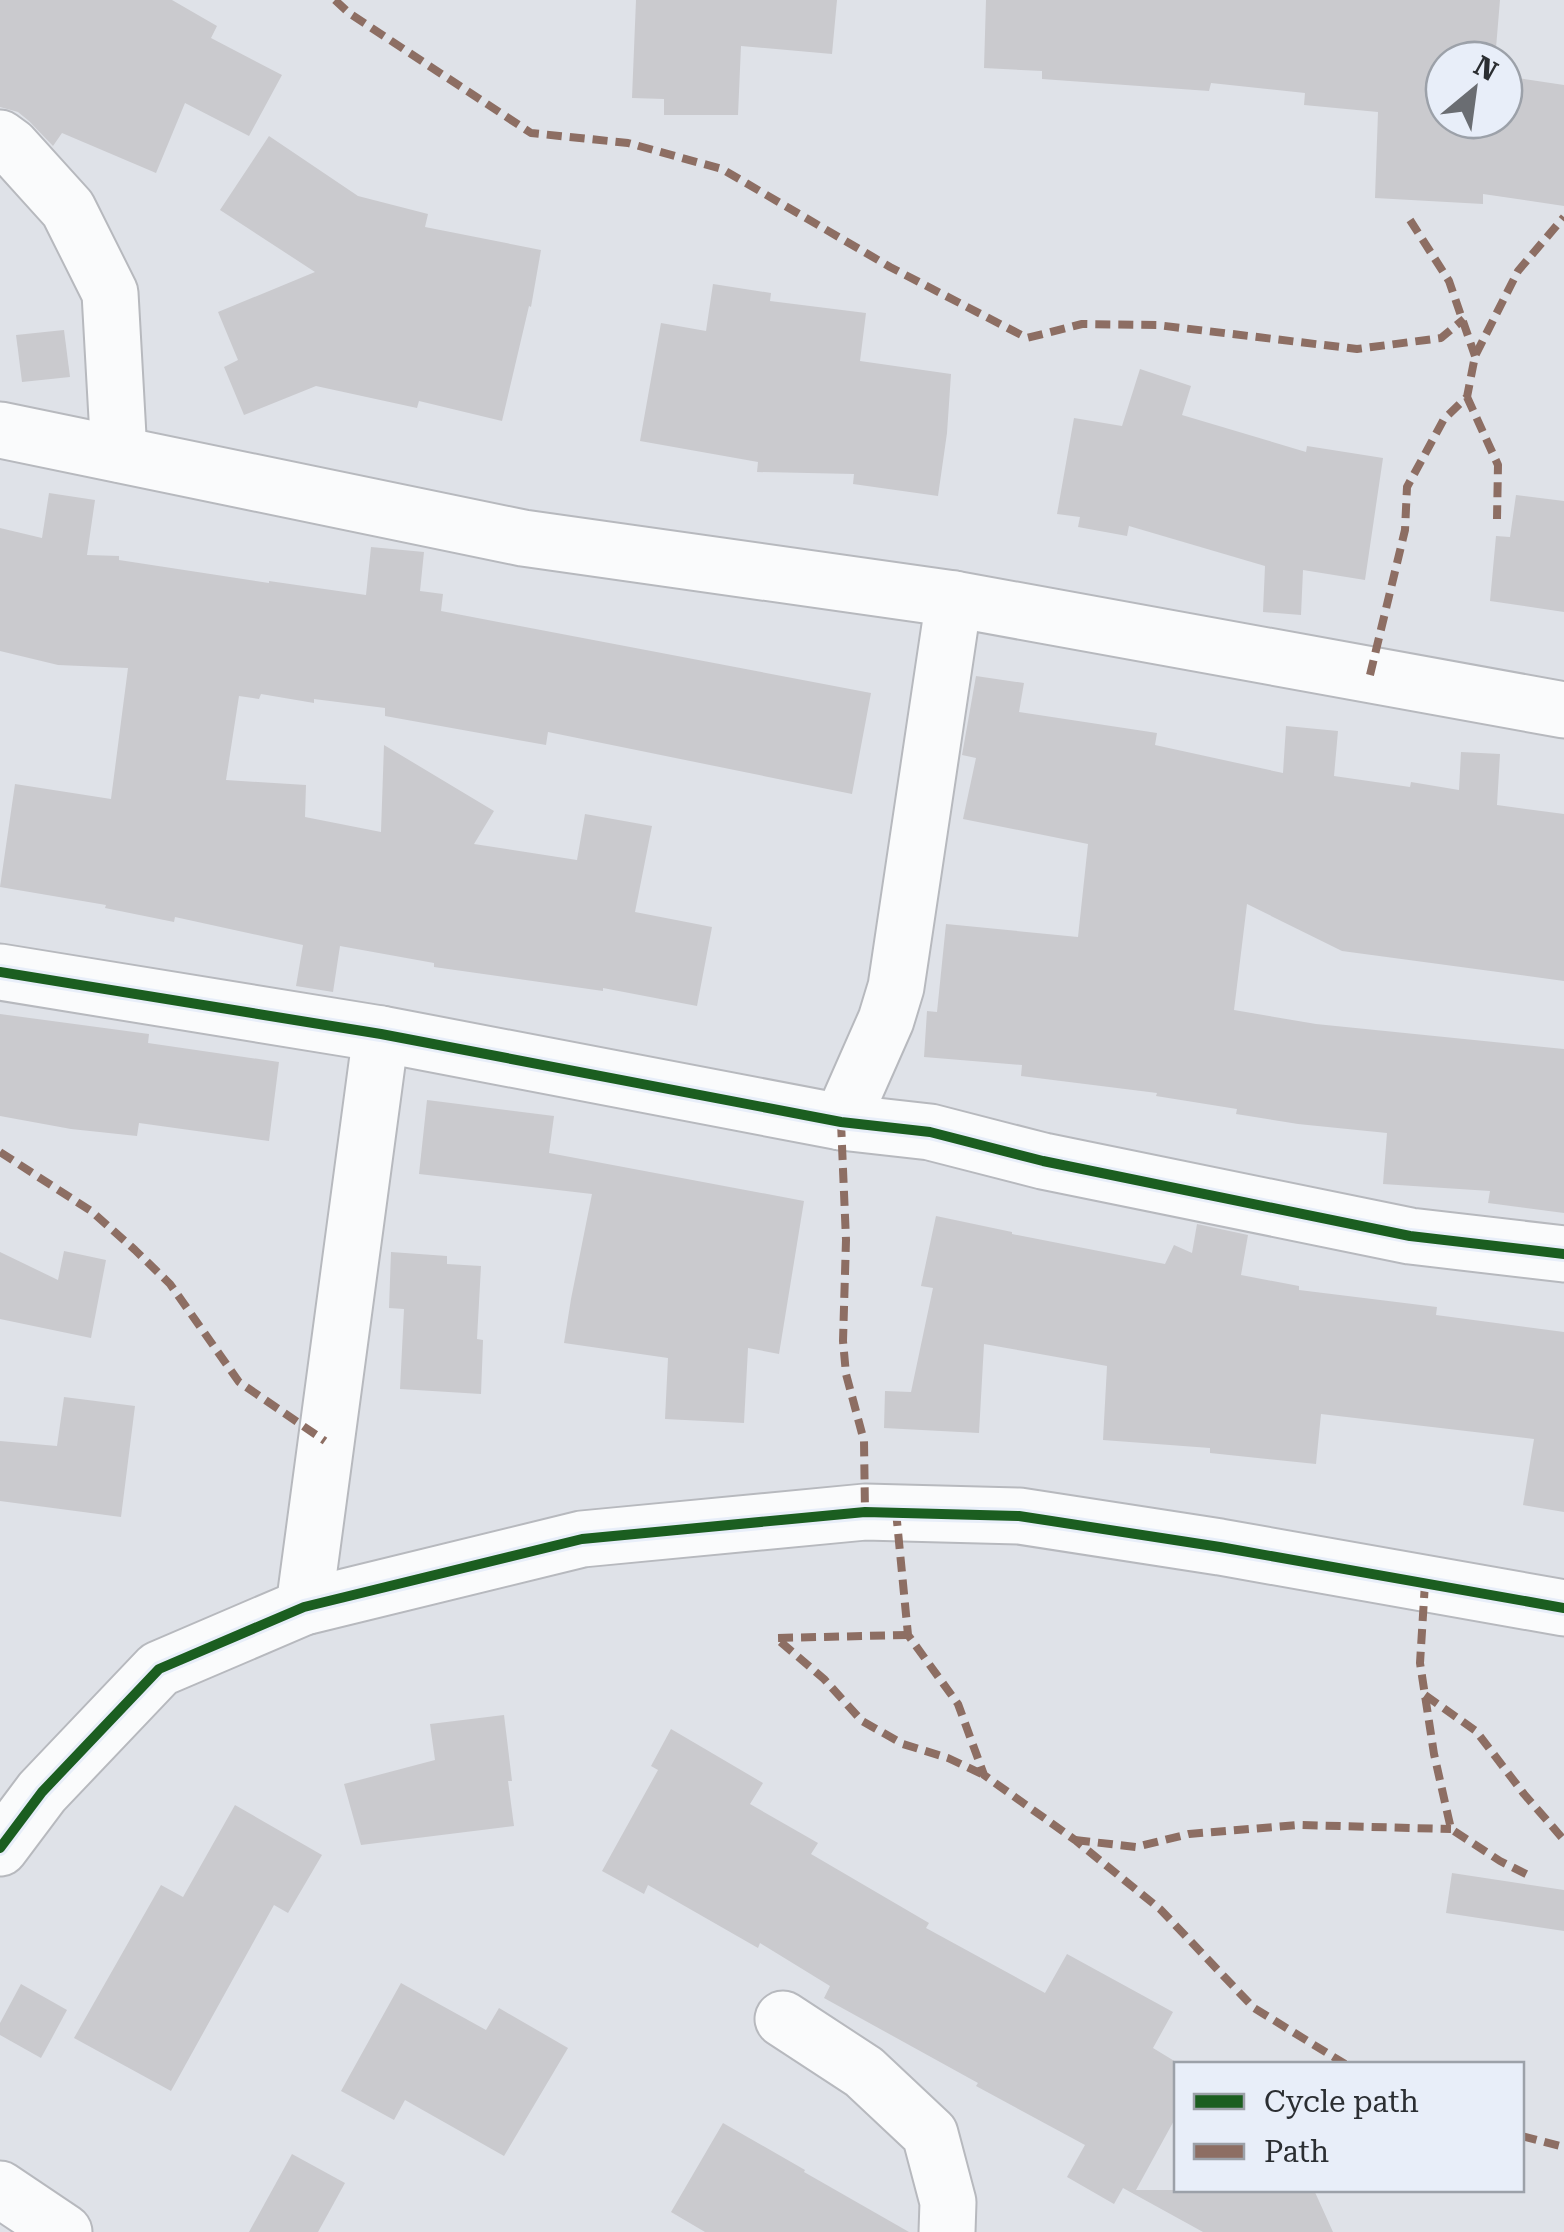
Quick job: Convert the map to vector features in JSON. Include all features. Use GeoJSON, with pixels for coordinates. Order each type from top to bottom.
{"type":"FeatureCollection","features":[{"type":"Feature","properties":{"kind":"street"},"geometry":{"type":"LineString","coordinates":[[0,138],[68,209],[110,292],[119,454]]}},
{"type":"Feature","properties":{"kind":"street"},"geometry":{"type":"LineString","coordinates":[[0,430],[523,538],[954,599],[1564,710]]}},
{"type":"Feature","properties":{"kind":"street"},"geometry":{"type":"LineString","coordinates":[[841,1122],[886,1020],[896,987],[954,599]]}},
{"type":"Feature","properties":{"kind":"street"},"geometry":{"type":"LineString","coordinates":[[0,972],[380,1034],[841,1122],[930,1132],[1042,1161],[1410,1236],[1564,1254]]}},
{"type":"Feature","properties":{"kind":"street"},"geometry":{"type":"LineString","coordinates":[[304,1607],[380,1034]]}},
{"type":"Feature","properties":{"kind":"street"},"geometry":{"type":"LineString","coordinates":[[0,1848],[42,1792],[159,1669],[304,1607],[582,1540],[866,1512],[1019,1516],[1564,1608]]}},
{"type":"Feature","properties":{"kind":"street"},"geometry":{"type":"LineString","coordinates":[[783,2018],[864,2072],[930,2134],[948,2202],[946,2232]]}},
{"type":"Feature","properties":{"kind":"street"},"geometry":{"type":"LineString","coordinates":[[0,2189],[64,2232]]}},
{"type":"Feature","properties":{"kind":"building"},"geometry":{"type":"Polygon","coordinates":[[[0,0],[172,0],[217,26],[211,38],[282,75],[249,136],[185,103],[156,173],[62,133],[53,146],[18,112],[0,107],[0,0]]]}},
{"type":"Feature","properties":{"kind":"building"},"geometry":{"type":"Polygon","coordinates":[[[636,0],[837,0],[832,54],[741,46],[738,115],[664,115],[664,99],[632,98],[636,0]]]}},
{"type":"Feature","properties":{"kind":"building"},"geometry":{"type":"Polygon","coordinates":[[[986,0],[1500,0],[1497,40],[1424,40],[1424,140],[1524,140],[1524,79],[1564,85],[1564,206],[1483,194],[1483,204],[1375,198],[1378,112],[1304,105],[1305,93],[1211,83],[1209,91],[1042,79],[1042,71],[984,68],[986,0]]]}},
{"type":"Feature","properties":{"kind":"building"},"geometry":{"type":"Polygon","coordinates":[[[269,136],[358,196],[428,214],[425,227],[541,250],[502,421],[419,401],[417,408],[316,386],[244,415],[224,367],[238,360],[218,312],[315,272],[220,210],[269,136]]]}},
{"type":"Feature","properties":{"kind":"building"},"geometry":{"type":"Polygon","coordinates":[[[713,284],[771,293],[770,301],[866,313],[860,361],[951,374],[938,496],[853,484],[854,474],[757,472],[758,462],[640,441],[661,323],[706,331],[713,284]]]}},
{"type":"Feature","properties":{"kind":"building"},"geometry":{"type":"Polygon","coordinates":[[[64,330],[70,377],[22,382],[16,335],[64,330]]]}},
{"type":"Feature","properties":{"kind":"building"},"geometry":{"type":"Polygon","coordinates":[[[1140,369],[1191,386],[1182,415],[1306,452],[1307,446],[1383,458],[1365,580],[1303,570],[1301,615],[1263,612],[1265,566],[1129,526],[1127,536],[1078,527],[1080,517],[1057,514],[1074,418],[1122,426],[1140,369]]]}},
{"type":"Feature","properties":{"kind":"building"},"geometry":{"type":"Polygon","coordinates":[[[49,493],[95,500],[87,555],[119,556],[119,560],[366,595],[371,547],[424,552],[420,591],[443,594],[441,611],[871,693],[852,794],[548,732],[546,745],[385,716],[385,708],[261,694],[259,699],[239,696],[226,780],[306,785],[305,817],[381,832],[384,745],[494,811],[474,844],[577,860],[585,814],[652,826],[635,912],[712,927],[697,1006],[603,988],[434,967],[434,963],[340,946],[333,992],[296,986],[303,945],[175,917],[174,922],[105,908],[106,905],[0,887],[15,784],[111,799],[128,668],[58,665],[0,651],[0,528],[42,538],[49,493]]]}},
{"type":"Feature","properties":{"kind":"building"},"geometry":{"type":"Polygon","coordinates":[[[1516,495],[1564,501],[1564,612],[1490,601],[1496,536],[1510,537],[1516,495]]]}},
{"type":"Feature","properties":{"kind":"building"},"geometry":{"type":"Polygon","coordinates":[[[976,676],[1024,683],[1019,712],[1157,733],[1155,745],[1283,773],[1286,726],[1338,731],[1334,776],[1410,787],[1411,782],[1459,790],[1461,752],[1500,754],[1497,805],[1564,814],[1564,981],[1342,951],[1247,904],[1234,1010],[1316,1024],[1564,1049],[1564,1213],[1488,1203],[1490,1191],[1383,1184],[1387,1133],[1298,1124],[1236,1114],[1237,1109],[1156,1096],[1157,1093],[1021,1076],[1022,1065],[924,1057],[927,1011],[937,1012],[946,924],[1078,937],[1088,844],[963,819],[976,758],[962,755],[976,676]]]}},
{"type":"Feature","properties":{"kind":"building"},"geometry":{"type":"Polygon","coordinates":[[[0,1014],[149,1034],[148,1043],[279,1062],[269,1141],[139,1123],[137,1136],[0,1116],[0,1014]]]}},
{"type":"Feature","properties":{"kind":"building"},"geometry":{"type":"Polygon","coordinates":[[[427,1100],[554,1116],[549,1153],[804,1201],[779,1354],[748,1348],[744,1423],[665,1419],[668,1358],[564,1343],[592,1194],[419,1174],[427,1100]]]}},
{"type":"Feature","properties":{"kind":"building"},"geometry":{"type":"Polygon","coordinates":[[[936,1216],[1165,1264],[1174,1245],[1192,1253],[1197,1224],[1248,1235],[1241,1275],[1299,1286],[1299,1290],[1437,1307],[1436,1315],[1564,1332],[1564,1512],[1523,1505],[1534,1439],[1321,1414],[1316,1464],[1210,1453],[1210,1448],[1103,1440],[1107,1366],[984,1344],[979,1433],[884,1428],[885,1391],[911,1392],[933,1288],[921,1286],[936,1216]]]}},
{"type":"Feature","properties":{"kind":"building"},"geometry":{"type":"Polygon","coordinates":[[[64,1251],[106,1260],[91,1338],[0,1319],[0,1252],[58,1280],[64,1251]]]}},
{"type":"Feature","properties":{"kind":"building"},"geometry":{"type":"Polygon","coordinates":[[[391,1252],[447,1256],[447,1264],[481,1266],[477,1339],[483,1340],[481,1394],[400,1389],[404,1309],[389,1308],[391,1252]]]}},
{"type":"Feature","properties":{"kind":"building"},"geometry":{"type":"Polygon","coordinates":[[[64,1397],[135,1406],[121,1517],[0,1501],[0,1441],[57,1446],[64,1397]]]}},
{"type":"Feature","properties":{"kind":"building"},"geometry":{"type":"Polygon","coordinates":[[[504,1715],[514,1826],[361,1845],[344,1784],[435,1760],[430,1724],[504,1715]]]}},
{"type":"Feature","properties":{"kind":"building"},"geometry":{"type":"Polygon","coordinates":[[[671,1729],[763,1783],[750,1804],[818,1843],[811,1854],[929,1923],[926,1928],[1045,1993],[1067,1954],[1173,2012],[1153,2048],[1176,2062],[1174,2121],[1136,2190],[1315,2192],[1333,2232],[1203,2232],[1123,2188],[1114,2204],[1067,2177],[1085,2145],[824,1998],[830,1986],[760,1943],[758,1948],[648,1885],[644,1894],[602,1871],[658,1770],[651,1766],[671,1729]]]}},
{"type":"Feature","properties":{"kind":"building"},"geometry":{"type":"Polygon","coordinates":[[[235,1805],[322,1855],[288,1913],[274,1905],[171,2091],[74,2038],[161,1885],[183,1897],[235,1805]]]}},
{"type":"Feature","properties":{"kind":"building"},"geometry":{"type":"Polygon","coordinates":[[[1452,1873],[1564,1890],[1564,1931],[1446,1913],[1452,1873]]]}},
{"type":"Feature","properties":{"kind":"building"},"geometry":{"type":"Polygon","coordinates":[[[401,1983],[486,2030],[499,2008],[568,2048],[504,2156],[405,2100],[394,2120],[341,2091],[401,1983]]]}},
{"type":"Feature","properties":{"kind":"building"},"geometry":{"type":"Polygon","coordinates":[[[21,1984],[67,2010],[41,2058],[0,2035],[0,2023],[21,1984]]]}},
{"type":"Feature","properties":{"kind":"building"},"geometry":{"type":"Polygon","coordinates":[[[723,2123],[909,2232],[705,2232],[671,2212],[723,2123]]]}},
{"type":"Feature","properties":{"kind":"building"},"geometry":{"type":"Polygon","coordinates":[[[292,2154],[345,2183],[318,2232],[249,2232],[292,2154]]]}},
{"type":"Feature","properties":{"kind":"marked path"},"geometry":{"type":"LineString","coordinates":[[335,0],[531,133],[628,143],[722,169],[890,267],[1027,338],[1082,324],[1157,325],[1357,349],[1441,338],[1464,319]]}},
{"type":"Feature","properties":{"kind":"marked path"},"geometry":{"type":"LineString","coordinates":[[1370,675],[1405,530],[1407,487],[1444,419],[1467,397],[1475,356],[1518,271],[1564,217]]}},
{"type":"Feature","properties":{"kind":"marked path"},"geometry":{"type":"LineString","coordinates":[[1410,220],[1449,281],[1475,356]]}},
{"type":"Feature","properties":{"kind":"marked path"},"geometry":{"type":"LineString","coordinates":[[1467,397],[1498,465],[1497,519]]}},
{"type":"Feature","properties":{"kind":"marked path"},"geometry":{"type":"LineString","coordinates":[[841,1122],[846,1240],[843,1341],[846,1374],[864,1441],[865,1512]]}},
{"type":"Feature","properties":{"kind":"marked path"},"geometry":{"type":"LineString","coordinates":[[0,1152],[91,1211],[135,1250],[170,1284],[239,1382],[325,1441]]}},
{"type":"Feature","properties":{"kind":"marked path"},"geometry":{"type":"LineString","coordinates":[[896,1511],[908,1635],[958,1704],[984,1775],[1075,1840],[1160,1909],[1254,2008],[1342,2062]]}},
{"type":"Feature","properties":{"kind":"marked path"},"geometry":{"type":"LineString","coordinates":[[1425,1583],[1420,1663],[1451,1829],[1532,1877]]}},
{"type":"Feature","properties":{"kind":"marked path"},"geometry":{"type":"LineString","coordinates":[[908,1635],[776,1638],[824,1679],[862,1721],[903,1744],[948,1758],[984,1775]]}},
{"type":"Feature","properties":{"kind":"marked path"},"geometry":{"type":"LineString","coordinates":[[1425,1695],[1476,1731],[1564,1840]]}},
{"type":"Feature","properties":{"kind":"marked path"},"geometry":{"type":"LineString","coordinates":[[1075,1840],[1136,1847],[1189,1834],[1298,1825],[1451,1829]]}},
{"type":"Feature","properties":{"kind":"marked path"},"geometry":{"type":"LineString","coordinates":[[1524,2137],[1564,2147]]}},
{"type":"Feature","properties":{"kind":"cycle path"},"geometry":{"type":"LineString","coordinates":[[0,972],[381,1034],[841,1122],[930,1132],[1043,1161],[1410,1236],[1564,1254]]}},
{"type":"Feature","properties":{"kind":"cycle path"},"geometry":{"type":"LineString","coordinates":[[0,1848],[42,1792],[159,1669],[304,1607],[582,1539],[865,1512],[1019,1516],[1564,1608]]}}]}
